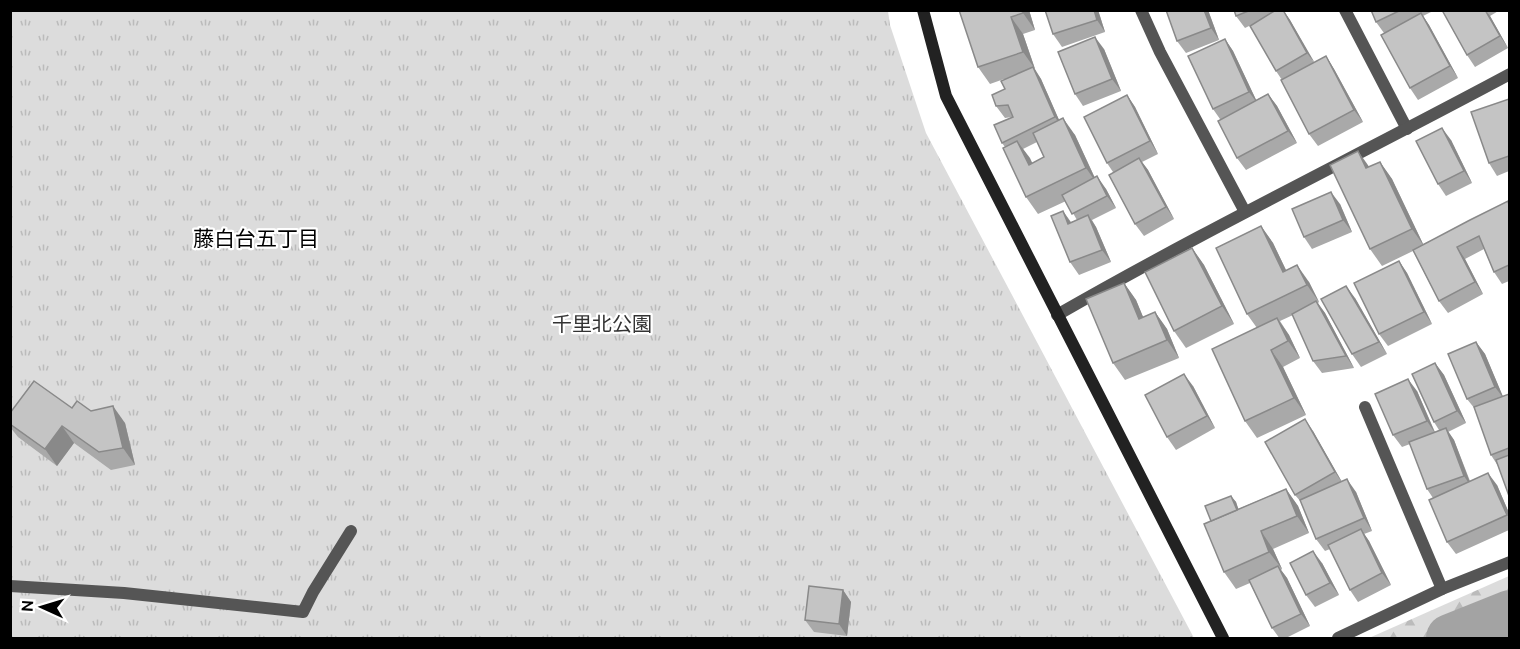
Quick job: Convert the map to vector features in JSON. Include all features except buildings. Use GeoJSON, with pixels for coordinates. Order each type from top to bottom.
{"type":"FeatureCollection","features":[{"type":"Feature","properties":{"kind":"street"},"geometry":{"type":"LineString","coordinates":[[923,10],[946,96],[1223,639]]}},
{"type":"Feature","properties":{"kind":"street"},"geometry":{"type":"LineString","coordinates":[[1142,10],[1160,52],[1245,212]]}},
{"type":"Feature","properties":{"kind":"street"},"geometry":{"type":"LineString","coordinates":[[1345,10],[1407,129]]}},
{"type":"Feature","properties":{"kind":"street"},"geometry":{"type":"LineString","coordinates":[[1057,315],[1245,212],[1509,74]]}},
{"type":"Feature","properties":{"kind":"street"},"geometry":{"type":"LineString","coordinates":[[1365,407],[1442,590]]}},
{"type":"Feature","properties":{"kind":"street"},"geometry":{"type":"LineString","coordinates":[[10,586],[124,593],[303,612],[351,531]]}},
{"type":"Feature","properties":{"kind":"street"},"geometry":{"type":"LineString","coordinates":[[1338,639],[1442,590],[1509,562]]}},
{"type":"Feature","properties":{"kind":"green space","name":"千里北公園"},"geometry":{"type":"Polygon","coordinates":[[[10,11],[888,11],[890,25],[926,133],[1194,638],[11,638],[10,11]]]}},
{"type":"Feature","properties":{"kind":"green space"},"geometry":{"type":"Polygon","coordinates":[[[1509,576],[1509,609],[1437,638],[1369,638],[1509,576]]]}},
{"type":"Feature","properties":{"kind":"waterway"},"geometry":{"type":"LineString","coordinates":[[1450,638],[1510,614]]}},
{"type":"Feature","properties":{"kind":"district","name":"藤白台五丁目"},"geometry":{"type":"Point","coordinates":[256,239]}}]}
